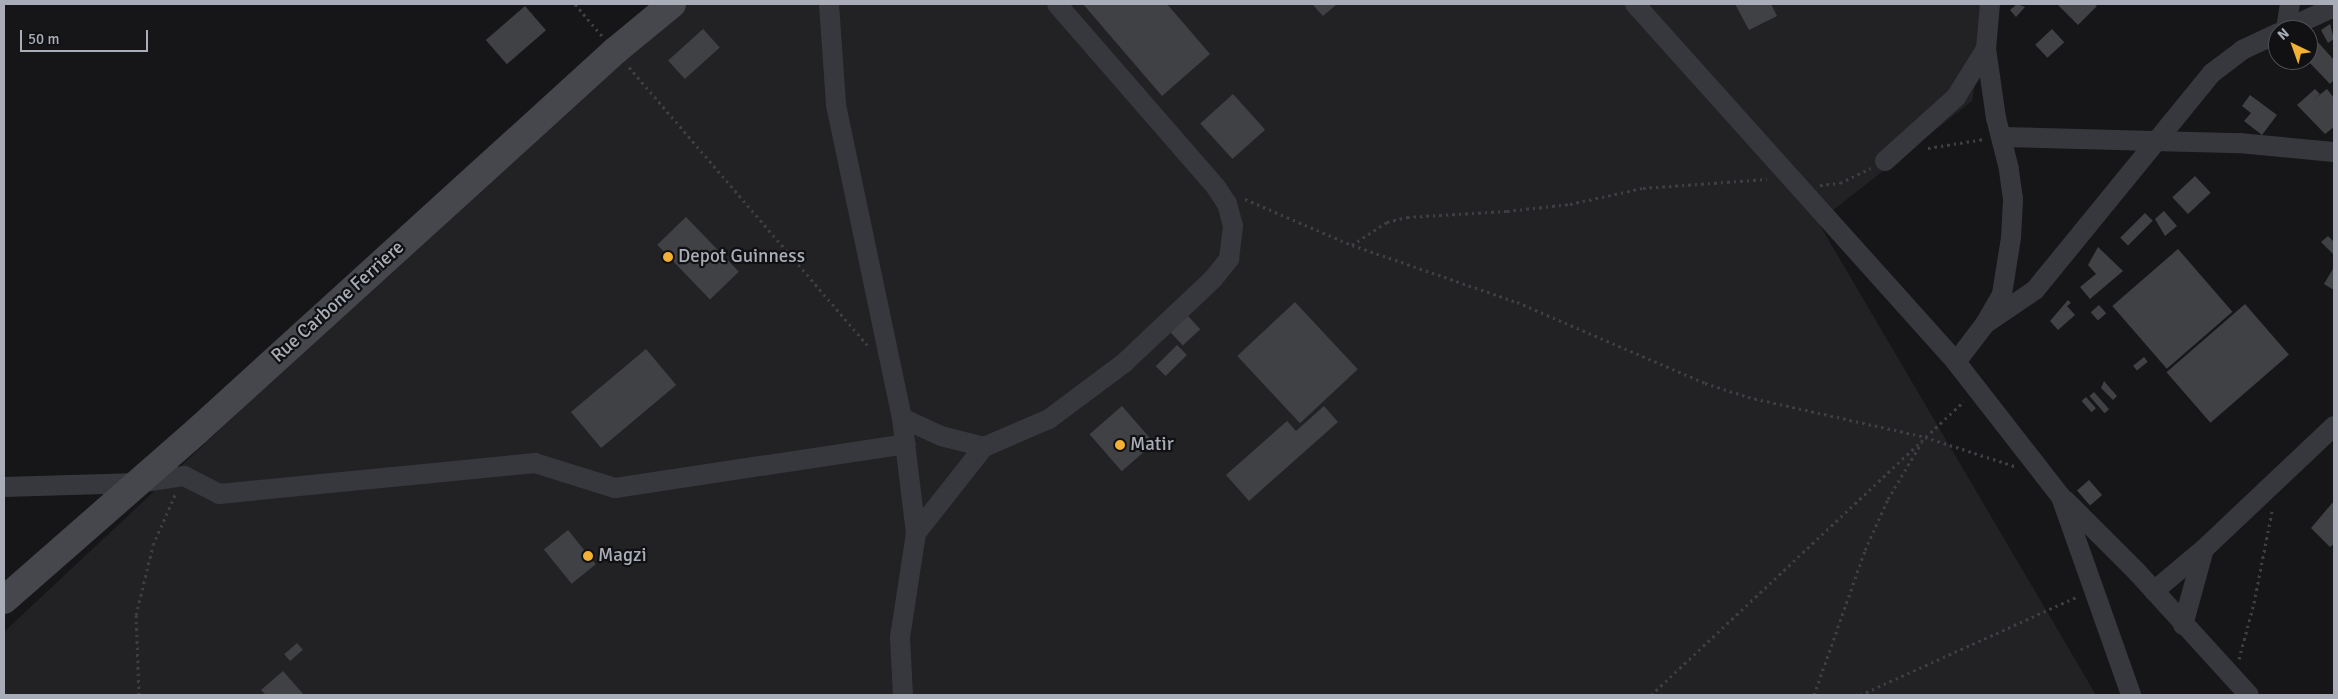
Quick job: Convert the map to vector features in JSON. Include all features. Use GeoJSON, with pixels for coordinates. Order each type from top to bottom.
{"type":"FeatureCollection","features":[{"type":"Feature","properties":{"kind":"street","name":"Rue Carbone Ferriere"},"geometry":{"type":"LineString","coordinates":[[4,600],[138,483],[615,51],[672,4]]}},
{"type":"Feature","properties":{"kind":"street"},"geometry":{"type":"LineString","coordinates":[[830,4],[836,104],[902,418],[916,533],[900,638],[903,695]]}},
{"type":"Feature","properties":{"kind":"street"},"geometry":{"type":"LineString","coordinates":[[916,533],[984,447],[1056,413],[1124,363],[1212,279],[1229,259],[1233,226],[1227,204],[1216,187],[1057,4]]}},
{"type":"Feature","properties":{"kind":"street"},"geometry":{"type":"LineString","coordinates":[[1636,4],[1956,362],[2062,497],[2154,591],[2248,695]]}},
{"type":"Feature","properties":{"kind":"street"},"geometry":{"type":"LineString","coordinates":[[1956,362],[1985,324],[2002,294],[2011,238],[2013,199],[1986,49],[1990,4]]}},
{"type":"Feature","properties":{"kind":"street"},"geometry":{"type":"LineString","coordinates":[[2286,20],[2290,4]]}},
{"type":"Feature","properties":{"kind":"street"},"geometry":{"type":"LineString","coordinates":[[2306,20],[2334,7]]}},
{"type":"Feature","properties":{"kind":"street"},"geometry":{"type":"LineString","coordinates":[[1985,324],[2035,290],[2154,141],[2226,61],[2268,39]]}},
{"type":"Feature","properties":{"kind":"street"},"geometry":{"type":"LineString","coordinates":[[1886,161],[1956,97],[1986,49]]}},
{"type":"Feature","properties":{"kind":"street"},"geometry":{"type":"LineString","coordinates":[[2002,137],[2239,143],[2334,152]]}},
{"type":"Feature","properties":{"kind":"street"},"geometry":{"type":"LineString","coordinates":[[902,418],[941,436],[984,447]]}},
{"type":"Feature","properties":{"kind":"street"},"geometry":{"type":"LineString","coordinates":[[2154,591],[2204,549],[2334,426]]}},
{"type":"Feature","properties":{"kind":"street"},"geometry":{"type":"LineString","coordinates":[[4,488],[138,483],[184,476],[219,494],[535,463],[615,488],[906,444]]}},
{"type":"Feature","properties":{"kind":"street"},"geometry":{"type":"LineString","coordinates":[[2062,497],[2092,590],[2131,695]]}},
{"type":"Feature","properties":{"kind":"street"},"geometry":{"type":"LineString","coordinates":[[2184,625],[2204,549]]}},
{"type":"Feature","properties":{"kind":"path"},"geometry":{"type":"LineString","coordinates":[[575,4],[893,375]]}},
{"type":"Feature","properties":{"kind":"path"},"geometry":{"type":"LineString","coordinates":[[1922,150],[2002,137]]}},
{"type":"Feature","properties":{"kind":"path"},"geometry":{"type":"LineString","coordinates":[[1352,245],[1387,222],[1407,217],[1570,204],[1643,188],[1792,178],[1818,184],[1834,184],[1886,161]]}},
{"type":"Feature","properties":{"kind":"path"},"geometry":{"type":"LineString","coordinates":[[1216,187],[1352,245],[1517,302],[1705,383],[1748,398],[1925,437],[2045,477]]}},
{"type":"Feature","properties":{"kind":"path"},"geometry":{"type":"LineString","coordinates":[[1651,695],[1978,389]]}},
{"type":"Feature","properties":{"kind":"path"},"geometry":{"type":"LineString","coordinates":[[1814,695],[1865,550],[1888,499],[1925,437]]}},
{"type":"Feature","properties":{"kind":"path"},"geometry":{"type":"LineString","coordinates":[[139,695],[136,615],[153,545],[184,476]]}},
{"type":"Feature","properties":{"kind":"path"},"geometry":{"type":"LineString","coordinates":[[2234,678],[2254,603],[2277,480]]}},
{"type":"Feature","properties":{"kind":"path"},"geometry":{"type":"LineString","coordinates":[[1860,695],[2092,590]]}},
{"type":"Feature","properties":{"kind":"shaded area"},"geometry":{"type":"Polygon","coordinates":[[[674,4],[1990,4],[1972,101],[1818,222],[2096,695],[4,695],[4,632],[674,4]]]}},
{"type":"Feature","properties":{"kind":"building"},"geometry":{"type":"Polygon","coordinates":[[[1083,4],[1167,4],[1210,54],[1162,96],[1083,4]]]}},
{"type":"Feature","properties":{"kind":"building"},"geometry":{"type":"Polygon","coordinates":[[[1312,4],[1337,4],[1323,16],[1312,4]]]}},
{"type":"Feature","properties":{"kind":"building"},"geometry":{"type":"Polygon","coordinates":[[[1735,4],[1771,4],[1777,16],[1749,30],[1735,4]]]}},
{"type":"Feature","properties":{"kind":"building"},"geometry":{"type":"Polygon","coordinates":[[[2017,4],[2025,7],[2016,17],[2010,10],[2017,4]]]}},
{"type":"Feature","properties":{"kind":"building"},"geometry":{"type":"Polygon","coordinates":[[[2057,4],[2094,4],[2097,6],[2078,25],[2057,4]]]}},
{"type":"Feature","properties":{"kind":"building"},"geometry":{"type":"Polygon","coordinates":[[[525,6],[546,30],[507,64],[486,40],[525,6]]]}},
{"type":"Feature","properties":{"kind":"building"},"geometry":{"type":"Polygon","coordinates":[[[2330,24],[2334,39],[2328,43],[2321,30],[2330,24]]]}},
{"type":"Feature","properties":{"kind":"building"},"geometry":{"type":"Polygon","coordinates":[[[703,29],[720,48],[685,79],[668,60],[703,29]]]}},
{"type":"Feature","properties":{"kind":"building"},"geometry":{"type":"Polygon","coordinates":[[[2052,29],[2064,42],[2047,58],[2035,45],[2052,29]]]}},
{"type":"Feature","properties":{"kind":"building"},"geometry":{"type":"Polygon","coordinates":[[[2318,42],[2334,60],[2334,80],[2330,84],[2317,70],[2318,42]]]}},
{"type":"Feature","properties":{"kind":"building"},"geometry":{"type":"Polygon","coordinates":[[[2315,89],[2320,94],[2313,100],[2327,89],[2334,98],[2334,127],[2325,134],[2297,105],[2315,89]]]}},
{"type":"Feature","properties":{"kind":"building"},"geometry":{"type":"Polygon","coordinates":[[[1233,94],[1265,130],[1232,159],[1200,123],[1233,94]]]}},
{"type":"Feature","properties":{"kind":"building"},"geometry":{"type":"Polygon","coordinates":[[[2250,95],[2277,115],[2262,135],[2244,121],[2251,113],[2242,106],[2250,95]]]}},
{"type":"Feature","properties":{"kind":"building"},"geometry":{"type":"Polygon","coordinates":[[[2195,176],[2211,193],[2188,214],[2172,197],[2195,176]]]}},
{"type":"Feature","properties":{"kind":"building"},"geometry":{"type":"Polygon","coordinates":[[[2164,211],[2177,226],[2165,236],[2155,219],[2164,211]]]}},
{"type":"Feature","properties":{"kind":"building"},"geometry":{"type":"Polygon","coordinates":[[[2145,213],[2153,221],[2128,246],[2120,238],[2145,213]]]}},
{"type":"Feature","properties":{"kind":"building"},"geometry":{"type":"Polygon","coordinates":[[[686,217],[739,272],[710,299],[657,245],[686,217]]]}},
{"type":"Feature","properties":{"kind":"building"},"geometry":{"type":"Polygon","coordinates":[[[2328,236],[2334,242],[2334,255],[2321,242],[2328,236]]]}},
{"type":"Feature","properties":{"kind":"building"},"geometry":{"type":"Polygon","coordinates":[[[2098,247],[2123,271],[2090,299],[2080,287],[2096,274],[2088,265],[2098,247]]]}},
{"type":"Feature","properties":{"kind":"building"},"geometry":{"type":"Polygon","coordinates":[[[2178,249],[2232,312],[2167,369],[2112,306],[2178,249]]]}},
{"type":"Feature","properties":{"kind":"building"},"geometry":{"type":"Polygon","coordinates":[[[2334,267],[2334,290],[2324,284],[2334,267]]]}},
{"type":"Feature","properties":{"kind":"building"},"geometry":{"type":"Polygon","coordinates":[[[2068,300],[2071,303],[2067,306],[2075,315],[2058,330],[2050,321],[2068,300]]]}},
{"type":"Feature","properties":{"kind":"building"},"geometry":{"type":"Polygon","coordinates":[[[1295,302],[1358,369],[1300,423],[1237,356],[1295,302]]]}},
{"type":"Feature","properties":{"kind":"building"},"geometry":{"type":"Polygon","coordinates":[[[2245,304],[2289,355],[2210,423],[2167,372],[2245,304]]]}},
{"type":"Feature","properties":{"kind":"building"},"geometry":{"type":"Polygon","coordinates":[[[2099,305],[2106,313],[2098,321],[2091,312],[2099,305]]]}},
{"type":"Feature","properties":{"kind":"building"},"geometry":{"type":"Polygon","coordinates":[[[1188,316],[1200,329],[1183,346],[1170,332],[1188,316]]]}},
{"type":"Feature","properties":{"kind":"building"},"geometry":{"type":"Polygon","coordinates":[[[1177,345],[1187,355],[1166,376],[1156,366],[1177,345]]]}},
{"type":"Feature","properties":{"kind":"building"},"geometry":{"type":"Polygon","coordinates":[[[646,349],[676,385],[601,448],[571,412],[646,349]]]}},
{"type":"Feature","properties":{"kind":"building"},"geometry":{"type":"Polygon","coordinates":[[[2144,357],[2148,362],[2137,370],[2133,366],[2144,357]]]}},
{"type":"Feature","properties":{"kind":"building"},"geometry":{"type":"Polygon","coordinates":[[[2104,381],[2117,396],[2113,400],[2101,388],[2104,381]]]}},
{"type":"Feature","properties":{"kind":"building"},"geometry":{"type":"Polygon","coordinates":[[[2094,392],[2109,409],[2105,413],[2089,396],[2094,392]]]}},
{"type":"Feature","properties":{"kind":"building"},"geometry":{"type":"Polygon","coordinates":[[[2086,397],[2096,408],[2092,412],[2082,401],[2086,397]]]}},
{"type":"Feature","properties":{"kind":"building"},"geometry":{"type":"Polygon","coordinates":[[[1122,406],[1154,443],[1122,471],[1090,434],[1122,406]]]}},
{"type":"Feature","properties":{"kind":"building"},"geometry":{"type":"Polygon","coordinates":[[[1324,406],[1338,422],[1249,501],[1226,475],[1287,421],[1296,431],[1324,406]]]}},
{"type":"Feature","properties":{"kind":"building"},"geometry":{"type":"Polygon","coordinates":[[[2089,480],[2102,495],[2090,506],[2077,490],[2089,480]]]}},
{"type":"Feature","properties":{"kind":"building"},"geometry":{"type":"Polygon","coordinates":[[[2334,501],[2334,544],[2330,547],[2311,528],[2334,501]]]}},
{"type":"Feature","properties":{"kind":"building"},"geometry":{"type":"Polygon","coordinates":[[[568,530],[596,564],[572,584],[544,550],[568,530]]]}},
{"type":"Feature","properties":{"kind":"building"},"geometry":{"type":"Polygon","coordinates":[[[297,643],[303,650],[290,661],[284,654],[297,643]]]}},
{"type":"Feature","properties":{"kind":"building"},"geometry":{"type":"Polygon","coordinates":[[[283,671],[304,695],[266,695],[261,690],[283,671]]]}},
{"type":"Feature","properties":{"kind":"place","name":"Depot Guinness"},"geometry":{"type":"Point","coordinates":[668,257]}},
{"type":"Feature","properties":{"kind":"place","name":"Matir"},"geometry":{"type":"Point","coordinates":[1120,445]}},
{"type":"Feature","properties":{"kind":"place","name":"Magzi"},"geometry":{"type":"Point","coordinates":[588,556]}}]}
